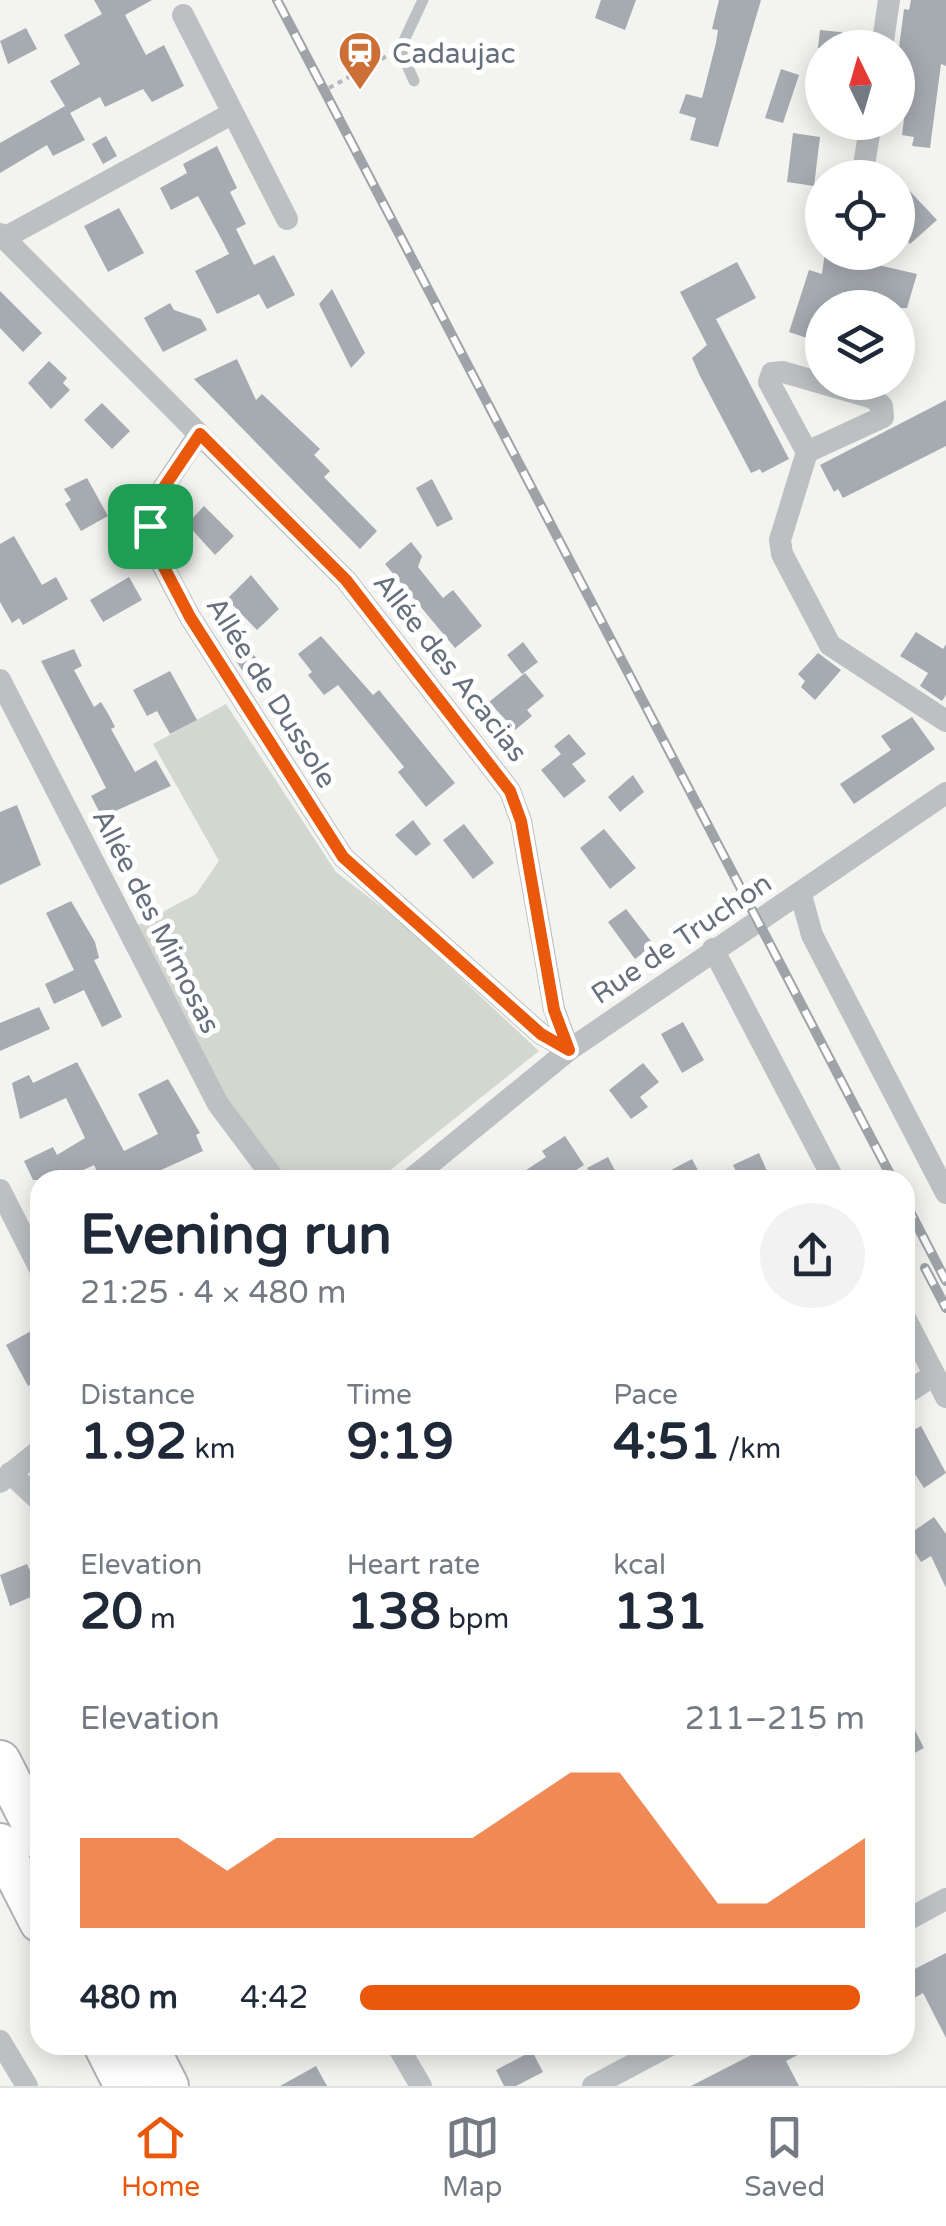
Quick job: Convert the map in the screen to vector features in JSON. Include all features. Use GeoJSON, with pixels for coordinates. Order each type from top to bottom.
{"type":"FeatureCollection","features":[{"type":"Feature","properties":{"kind":"highway"},"geometry":{"type":"LineString","coordinates":[[0,1762],[30,1820]]}},
{"type":"Feature","properties":{"kind":"highway"},"geometry":{"type":"LineString","coordinates":[[0,1844],[30,1902]]}},
{"type":"Feature","properties":{"kind":"highway"},"geometry":{"type":"LineString","coordinates":[[109,2055],[125,2086]]}},
{"type":"Feature","properties":{"kind":"highway"},"geometry":{"type":"LineString","coordinates":[[152,2055],[168,2086]]}},
{"type":"Feature","properties":{"kind":"street"},"geometry":{"type":"LineString","coordinates":[[885,30],[890,0]]}},
{"type":"Feature","properties":{"kind":"street"},"geometry":{"type":"LineString","coordinates":[[183,16],[287,220]]}},
{"type":"Feature","properties":{"kind":"street"},"geometry":{"type":"LineString","coordinates":[[200,434],[2,236],[233,113]]}},
{"type":"Feature","properties":{"kind":"street"},"geometry":{"type":"LineString","coordinates":[[806,452],[883,417],[882,406],[873,398],[783,372],[772,374],[768,382],[806,452],[780,540],[782,554],[830,645],[946,721]]}},
{"type":"Feature","properties":{"kind":"street","name":"Allée des Acacias"},"geometry":{"type":"LineString","coordinates":[[200,434],[346,580],[510,791],[521,821],[554,1010],[569,1050]]}},
{"type":"Feature","properties":{"kind":"street","name":"Allée de Dussole"},"geometry":{"type":"LineString","coordinates":[[200,434],[156,499],[150,526],[156,552],[190,617],[343,857],[541,1034],[569,1050]]}},
{"type":"Feature","properties":{"kind":"street","name":"Allée des Mimosas"},"geometry":{"type":"LineString","coordinates":[[0,680],[218,1104],[268,1170]]}},
{"type":"Feature","properties":{"kind":"street","name":"Rue de Truchon"},"geometry":{"type":"LineString","coordinates":[[422,1170],[569,1050],[946,793]]}},
{"type":"Feature","properties":{"kind":"street"},"geometry":{"type":"LineString","coordinates":[[800,895],[812,935],[946,1193]]}},
{"type":"Feature","properties":{"kind":"street"},"geometry":{"type":"LineString","coordinates":[[713,949],[829,1170]]}},
{"type":"Feature","properties":{"kind":"street"},"geometry":{"type":"LineString","coordinates":[[0,1190],[30,1249]]}},
{"type":"Feature","properties":{"kind":"street"},"geometry":{"type":"LineString","coordinates":[[915,1338],[946,1397]]}},
{"type":"Feature","properties":{"kind":"street"},"geometry":{"type":"LineString","coordinates":[[915,1388],[934,1376]]}},
{"type":"Feature","properties":{"kind":"street"},"geometry":{"type":"LineString","coordinates":[[30,1458],[5,1478],[30,1494]]}},
{"type":"Feature","properties":{"kind":"street"},"geometry":{"type":"LineString","coordinates":[[915,1915],[946,1899]]}},
{"type":"Feature","properties":{"kind":"street"},"geometry":{"type":"LineString","coordinates":[[0,2041],[27,2086]]}},
{"type":"Feature","properties":{"kind":"street"},"geometry":{"type":"LineString","coordinates":[[404,2055],[421,2086]]}},
{"type":"Feature","properties":{"kind":"street"},"geometry":{"type":"LineString","coordinates":[[592,2086],[651,2055]]}},
{"type":"Feature","properties":{"kind":"lane"},"geometry":{"type":"LineString","coordinates":[[414,82],[400,49],[423,0]]}},
{"type":"Feature","properties":{"kind":"path"},"geometry":{"type":"LineString","coordinates":[[328,88],[400,49]]}},
{"type":"Feature","properties":{"kind":"shaded area"},"geometry":{"type":"Polygon","coordinates":[[[226,704],[336,872],[402,923],[539,1051],[390,1170],[278,1170],[219,1096],[133,928],[196,894],[219,861],[153,744],[226,704]]]}},
{"type":"Feature","properties":{"kind":"building"},"geometry":{"type":"Polygon","coordinates":[[[94,0],[152,0],[125,15],[146,55],[164,45],[184,86],[152,102],[143,89],[105,107],[100,97],[70,113],[85,140],[53,156],[47,145],[0,173],[0,143],[65,106],[50,81],[80,64],[64,35],[102,14],[94,0]]]}},
{"type":"Feature","properties":{"kind":"building"},"geometry":{"type":"Polygon","coordinates":[[[601,0],[636,0],[625,30],[595,18],[601,0]]]}},
{"type":"Feature","properties":{"kind":"building"},"geometry":{"type":"Polygon","coordinates":[[[719,0],[761,0],[718,147],[690,140],[696,118],[679,113],[686,94],[702,98],[716,43],[718,30],[712,29],[719,0]]]}},
{"type":"Feature","properties":{"kind":"building"},"geometry":{"type":"Polygon","coordinates":[[[911,0],[946,0],[946,66],[941,64],[930,148],[912,146],[915,30],[901,30],[904,9],[909,10],[911,0]]]}},
{"type":"Feature","properties":{"kind":"building"},"geometry":{"type":"Polygon","coordinates":[[[26,28],[37,49],[8,64],[0,41],[26,28]]]}},
{"type":"Feature","properties":{"kind":"building"},"geometry":{"type":"Polygon","coordinates":[[[781,69],[799,75],[783,123],[765,118],[781,69]]]}},
{"type":"Feature","properties":{"kind":"building"},"geometry":{"type":"Polygon","coordinates":[[[793,133],[805,135],[805,140],[820,140],[817,160],[805,160],[805,185],[787,182],[793,133]]]}},
{"type":"Feature","properties":{"kind":"building"},"geometry":{"type":"Polygon","coordinates":[[[106,136],[117,156],[103,164],[92,144],[106,136]]]}},
{"type":"Feature","properties":{"kind":"building"},"geometry":{"type":"Polygon","coordinates":[[[217,146],[237,188],[230,192],[246,224],[236,229],[254,265],[274,255],[295,295],[267,309],[259,294],[217,314],[195,271],[229,254],[198,196],[171,210],[160,188],[187,173],[183,164],[217,146]]]}},
{"type":"Feature","properties":{"kind":"building"},"geometry":{"type":"Polygon","coordinates":[[[915,197],[937,220],[915,240],[915,197]]]}},
{"type":"Feature","properties":{"kind":"building"},"geometry":{"type":"Polygon","coordinates":[[[119,208],[144,253],[108,272],[84,226],[119,208]]]}},
{"type":"Feature","properties":{"kind":"building"},"geometry":{"type":"Polygon","coordinates":[[[737,262],[756,298],[716,319],[789,459],[762,473],[760,469],[751,473],[700,376],[692,358],[707,345],[680,292],[737,262]]]}},
{"type":"Feature","properties":{"kind":"building"},"geometry":{"type":"Polygon","coordinates":[[[809,270],[822,274],[823,270],[900,270],[917,274],[912,290],[805,290],[805,337],[789,332],[809,270]]]}},
{"type":"Feature","properties":{"kind":"building"},"geometry":{"type":"Polygon","coordinates":[[[332,289],[365,353],[351,368],[319,304],[332,289]]]}},
{"type":"Feature","properties":{"kind":"building"},"geometry":{"type":"Polygon","coordinates":[[[0,291],[42,333],[23,352],[0,328],[0,291]]]}},
{"type":"Feature","properties":{"kind":"building"},"geometry":{"type":"Polygon","coordinates":[[[170,303],[174,310],[201,319],[207,330],[163,352],[144,318],[170,303]]]}},
{"type":"Feature","properties":{"kind":"building"},"geometry":{"type":"Polygon","coordinates":[[[237,359],[256,400],[262,394],[320,449],[314,455],[330,471],[324,477],[377,531],[360,549],[194,379],[237,359]]]}},
{"type":"Feature","properties":{"kind":"building"},"geometry":{"type":"Polygon","coordinates":[[[49,361],[67,378],[63,383],[70,390],[51,409],[28,383],[49,361]]]}},
{"type":"Feature","properties":{"kind":"building"},"geometry":{"type":"Polygon","coordinates":[[[946,400],[946,446],[843,498],[838,489],[834,492],[820,465],[946,400]]]}},
{"type":"Feature","properties":{"kind":"building"},"geometry":{"type":"Polygon","coordinates":[[[102,403],[130,431],[112,449],[84,420],[102,403]]]}},
{"type":"Feature","properties":{"kind":"building"},"geometry":{"type":"Polygon","coordinates":[[[87,478],[108,516],[81,531],[65,504],[71,500],[64,489],[87,478]]]}},
{"type":"Feature","properties":{"kind":"building"},"geometry":{"type":"Polygon","coordinates":[[[432,479],[453,519],[437,527],[416,488],[432,479]]]}},
{"type":"Feature","properties":{"kind":"building"},"geometry":{"type":"Polygon","coordinates":[[[204,506],[234,536],[215,555],[187,524],[204,506]]]}},
{"type":"Feature","properties":{"kind":"building"},"geometry":{"type":"Polygon","coordinates":[[[14,536],[42,585],[56,577],[68,599],[23,625],[19,618],[12,623],[0,602],[0,544],[14,536]]]}},
{"type":"Feature","properties":{"kind":"building"},"geometry":{"type":"Polygon","coordinates":[[[411,542],[422,556],[418,567],[443,598],[453,590],[482,626],[455,648],[385,564],[411,542]]]}},
{"type":"Feature","properties":{"kind":"building"},"geometry":{"type":"Polygon","coordinates":[[[251,575],[279,609],[257,630],[227,599],[251,575]]]}},
{"type":"Feature","properties":{"kind":"building"},"geometry":{"type":"Polygon","coordinates":[[[129,577],[142,600],[103,622],[90,600],[129,577]]]}},
{"type":"Feature","properties":{"kind":"building"},"geometry":{"type":"Polygon","coordinates":[[[916,632],[943,649],[946,644],[946,695],[942,701],[920,686],[928,673],[900,656],[916,632]]]}},
{"type":"Feature","properties":{"kind":"building"},"geometry":{"type":"Polygon","coordinates":[[[321,636],[373,695],[379,690],[455,783],[426,807],[398,772],[404,767],[338,685],[324,695],[308,675],[312,672],[298,654],[321,636]]]}},
{"type":"Feature","properties":{"kind":"building"},"geometry":{"type":"Polygon","coordinates":[[[523,642],[538,662],[522,674],[507,655],[523,642]]]}},
{"type":"Feature","properties":{"kind":"building"},"geometry":{"type":"Polygon","coordinates":[[[245,644],[261,664],[246,676],[232,655],[245,644]]]}},
{"type":"Feature","properties":{"kind":"building"},"geometry":{"type":"Polygon","coordinates":[[[74,649],[82,666],[74,670],[94,707],[101,702],[110,717],[115,727],[111,729],[135,772],[156,760],[171,786],[102,817],[91,796],[106,788],[41,661],[74,649]]]}},
{"type":"Feature","properties":{"kind":"building"},"geometry":{"type":"Polygon","coordinates":[[[818,653],[841,670],[815,700],[801,687],[805,681],[798,674],[818,653]]]}},
{"type":"Feature","properties":{"kind":"building"},"geometry":{"type":"Polygon","coordinates":[[[170,671],[197,720],[170,734],[157,711],[147,716],[133,690],[170,671]]]}},
{"type":"Feature","properties":{"kind":"building"},"geometry":{"type":"Polygon","coordinates":[[[525,673],[544,696],[527,710],[532,716],[515,730],[489,702],[525,673]]]}},
{"type":"Feature","properties":{"kind":"building"},"geometry":{"type":"Polygon","coordinates":[[[912,717],[935,749],[854,804],[840,784],[891,750],[881,736],[912,717]]]}},
{"type":"Feature","properties":{"kind":"building"},"geometry":{"type":"Polygon","coordinates":[[[569,734],[586,754],[572,764],[586,781],[564,798],[541,770],[561,754],[554,746],[569,734]]]}},
{"type":"Feature","properties":{"kind":"building"},"geometry":{"type":"Polygon","coordinates":[[[633,775],[644,792],[620,812],[608,797],[633,775]]]}},
{"type":"Feature","properties":{"kind":"building"},"geometry":{"type":"Polygon","coordinates":[[[17,805],[41,865],[0,885],[0,812],[17,805]]]}},
{"type":"Feature","properties":{"kind":"building"},"geometry":{"type":"Polygon","coordinates":[[[413,820],[431,844],[416,856],[395,835],[413,820]]]}},
{"type":"Feature","properties":{"kind":"building"},"geometry":{"type":"Polygon","coordinates":[[[464,824],[494,863],[473,879],[443,840],[464,824]]]}},
{"type":"Feature","properties":{"kind":"building"},"geometry":{"type":"Polygon","coordinates":[[[604,829],[636,868],[610,889],[580,848],[604,829]]]}},
{"type":"Feature","properties":{"kind":"building"},"geometry":{"type":"Polygon","coordinates":[[[71,901],[95,942],[99,958],[94,960],[122,1017],[102,1027],[84,990],[54,1004],[45,984],[74,970],[46,913],[71,901]]]}},
{"type":"Feature","properties":{"kind":"building"},"geometry":{"type":"Polygon","coordinates":[[[626,909],[654,945],[635,959],[608,922],[626,909]]]}},
{"type":"Feature","properties":{"kind":"building"},"geometry":{"type":"Polygon","coordinates":[[[39,1007],[50,1029],[0,1051],[0,1023],[39,1007]]]}},
{"type":"Feature","properties":{"kind":"building"},"geometry":{"type":"Polygon","coordinates":[[[683,1022],[704,1060],[682,1073],[661,1034],[683,1022]]]}},
{"type":"Feature","properties":{"kind":"building"},"geometry":{"type":"Polygon","coordinates":[[[77,1062],[124,1151],[158,1134],[138,1094],[168,1079],[200,1133],[196,1135],[203,1151],[161,1170],[96,1170],[94,1165],[83,1170],[30,1170],[30,1174],[24,1161],[53,1147],[57,1155],[85,1138],[66,1098],[20,1119],[12,1083],[29,1075],[33,1083],[77,1062]]]}},
{"type":"Feature","properties":{"kind":"building"},"geometry":{"type":"Polygon","coordinates":[[[643,1063],[659,1082],[640,1097],[648,1107],[631,1119],[609,1090],[643,1063]]]}},
{"type":"Feature","properties":{"kind":"building"},"geometry":{"type":"Polygon","coordinates":[[[565,1136],[584,1165],[576,1170],[526,1170],[546,1157],[542,1151],[565,1136]]]}},
{"type":"Feature","properties":{"kind":"building"},"geometry":{"type":"Polygon","coordinates":[[[759,1153],[767,1170],[735,1170],[733,1165],[759,1153]]]}},
{"type":"Feature","properties":{"kind":"building"},"geometry":{"type":"Polygon","coordinates":[[[608,1157],[615,1170],[588,1170],[608,1157]]]}},
{"type":"Feature","properties":{"kind":"building"},"geometry":{"type":"Polygon","coordinates":[[[692,1159],[698,1170],[671,1170],[692,1159]]]}},
{"type":"Feature","properties":{"kind":"building"},"geometry":{"type":"Polygon","coordinates":[[[30,1332],[28,1386],[6,1345],[30,1332]]]}},
{"type":"Feature","properties":{"kind":"building"},"geometry":{"type":"Polygon","coordinates":[[[921,1426],[946,1473],[924,1488],[915,1474],[915,1429],[921,1426]]]}},
{"type":"Feature","properties":{"kind":"building"},"geometry":{"type":"Polygon","coordinates":[[[934,1517],[946,1534],[946,1588],[931,1556],[921,1562],[915,1553],[915,1530],[934,1517]]]}},
{"type":"Feature","properties":{"kind":"building"},"geometry":{"type":"Polygon","coordinates":[[[27,1564],[30,1597],[10,1606],[0,1575],[27,1564]]]}},
{"type":"Feature","properties":{"kind":"building"},"geometry":{"type":"Polygon","coordinates":[[[915,1730],[924,1748],[915,1753],[915,1730]]]}},
{"type":"Feature","properties":{"kind":"building"},"geometry":{"type":"Polygon","coordinates":[[[946,1953],[946,2038],[923,1993],[915,1997],[915,1969],[946,1953]]]}},
{"type":"Feature","properties":{"kind":"building"},"geometry":{"type":"Polygon","coordinates":[[[524,2055],[534,2055],[543,2072],[516,2086],[504,2086],[496,2070],[524,2055]]]}},
{"type":"Feature","properties":{"kind":"building"},"geometry":{"type":"Polygon","coordinates":[[[751,2055],[798,2055],[786,2061],[799,2086],[691,2086],[751,2055]]]}},
{"type":"Feature","properties":{"kind":"building"},"geometry":{"type":"Polygon","coordinates":[[[316,2066],[327,2086],[280,2086],[316,2066]]]}},
{"type":"Feature","properties":{"kind":"railway"},"geometry":{"type":"LineString","coordinates":[[277,0],[888,1170]]}},
{"type":"Feature","properties":{"kind":"railway"},"geometry":{"type":"LineString","coordinates":[[915,1221],[946,1281]]}},
{"type":"Feature","properties":{"kind":"railway"},"geometry":{"type":"LineString","coordinates":[[925,1268],[946,1308]]}},
{"type":"Feature","properties":{"kind":"place","name":"Cadaujac"},"geometry":{"type":"Point","coordinates":[360,91]}},
{"type":"Feature","properties":{"kind":"route"},"geometry":{"type":"LineString","coordinates":[[200,434],[346,580],[510,791],[521,821],[554,1010],[569,1050],[541,1034],[343,857],[310,811],[190,617],[156,552],[150,526],[156,499],[200,434]]}}]}
